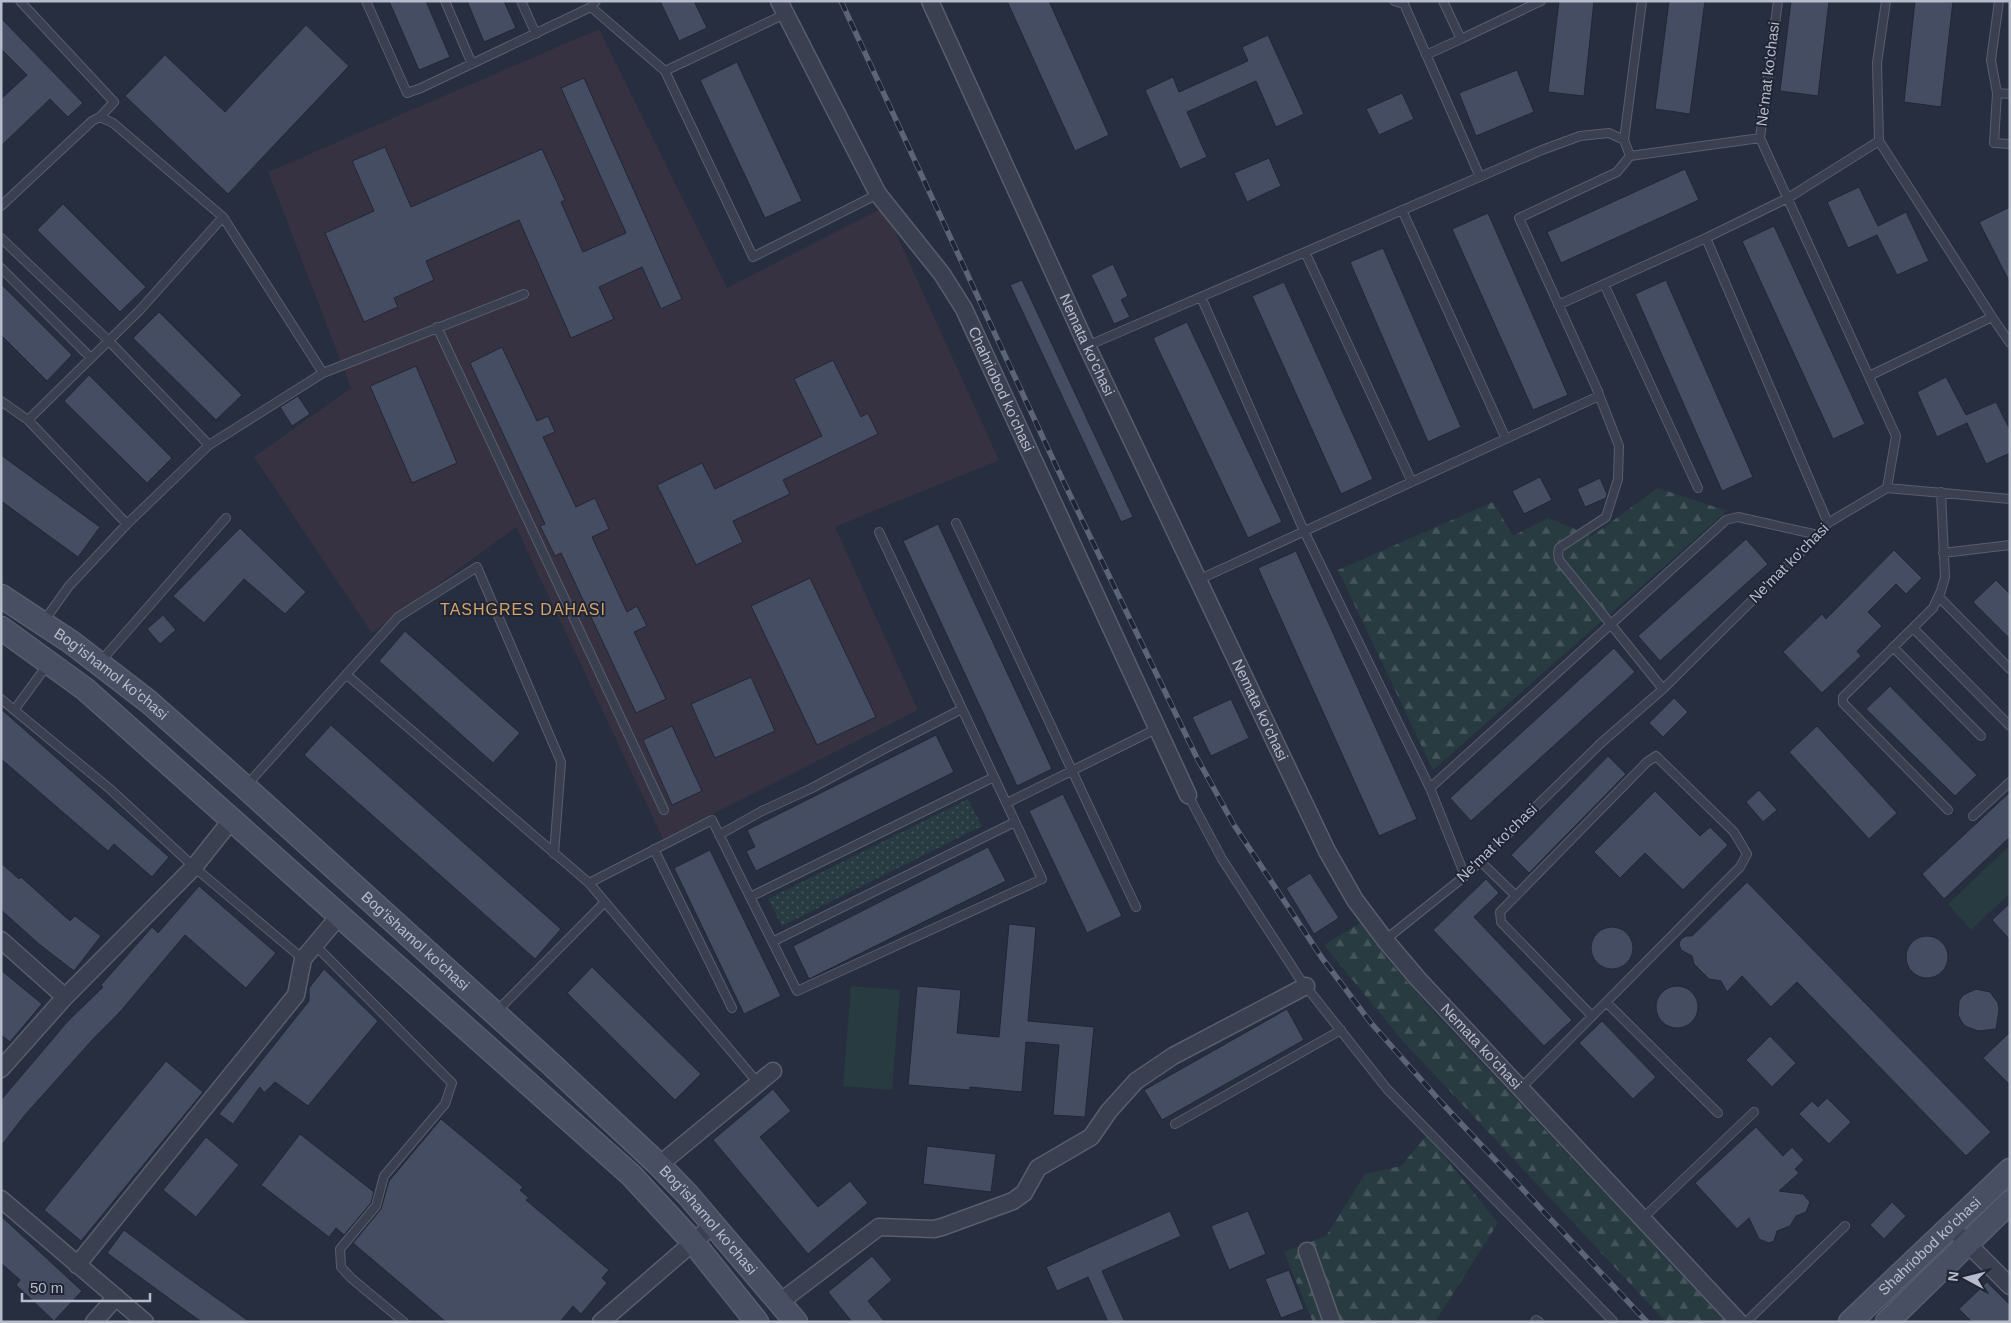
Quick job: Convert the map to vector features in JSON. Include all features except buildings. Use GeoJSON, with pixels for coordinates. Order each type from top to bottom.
{"type":"FeatureCollection","features":[{"type":"Feature","properties":{"kind":"main road","name":"Bog'ishamol ko'chasi"},"geometry":{"type":"LineString","coordinates":[[1,596],[37,618],[149,702],[494,1014],[659,1165],[796,1322]]}},
{"type":"Feature","properties":{"kind":"main road"},"geometry":{"type":"LineString","coordinates":[[8,633],[37,618]]}},
{"type":"Feature","properties":{"kind":"main road","name":"Bog'ishamol ko'chasi"},"geometry":{"type":"LineString","coordinates":[[8,633],[50,662],[84,689],[229,815],[631,1175],[693,1242],[757,1322]]}},
{"type":"Feature","properties":{"kind":"main road"},"geometry":{"type":"LineString","coordinates":[[229,815],[245,787]]}},
{"type":"Feature","properties":{"kind":"main road","name":"Shahriobod ko'chasi"},"geometry":{"type":"LineString","coordinates":[[1850,1322],[2010,1170]]}},
{"type":"Feature","properties":{"kind":"main road","name":"Shahriobod ko'chasi"},"geometry":{"type":"LineString","coordinates":[[1887,1322],[2010,1202]]}},
{"type":"Feature","properties":{"kind":"street","name":"Nemata ko'chasi"},"geometry":{"type":"LineString","coordinates":[[930,1],[1087,346],[1327,851],[1355,900],[1418,979],[1738,1322]]}},
{"type":"Feature","properties":{"kind":"street","name":"Chahriobod ko'chasi"},"geometry":{"type":"LineString","coordinates":[[782,8],[878,194],[942,274],[964,309],[1188,796]]}},
{"type":"Feature","properties":{"kind":"street"},"geometry":{"type":"LineString","coordinates":[[1,1069],[65,997],[194,867],[229,815]]}},
{"type":"Feature","properties":{"kind":"street"},"geometry":{"type":"LineString","coordinates":[[77,1264],[296,995],[303,959],[340,915]]}},
{"type":"Feature","properties":{"kind":"street"},"geometry":{"type":"LineString","coordinates":[[1,940],[65,997]]}},
{"type":"Feature","properties":{"kind":"street"},"geometry":{"type":"LineString","coordinates":[[780,1302],[879,1227],[934,1229],[1013,1201],[1024,1193],[1038,1168],[1091,1137],[1109,1111],[1136,1081],[1173,1056],[1306,986]]}},
{"type":"Feature","properties":{"kind":"street"},"geometry":{"type":"LineString","coordinates":[[659,1165],[772,1071]]}},
{"type":"Feature","properties":{"kind":"street"},"geometry":{"type":"LineString","coordinates":[[1,1199],[145,1322]]}},
{"type":"Feature","properties":{"kind":"street"},"geometry":{"type":"LineString","coordinates":[[601,1322],[713,1225]]}},
{"type":"Feature","properties":{"kind":"street"},"geometry":{"type":"LineString","coordinates":[[1951,1226],[2010,1286]]}},
{"type":"Feature","properties":{"kind":"street"},"geometry":{"type":"LineString","coordinates":[[1307,1252],[1332,1322]]}},
{"type":"Feature","properties":{"kind":"street"},"geometry":{"type":"LineString","coordinates":[[94,1322],[116,1296]]}},
{"type":"Feature","properties":{"kind":"lane"},"geometry":{"type":"LineString","coordinates":[[1,206],[92,121],[100,117],[114,102],[20,1]]}},
{"type":"Feature","properties":{"kind":"lane"},"geometry":{"type":"LineString","coordinates":[[366,1],[407,93],[536,34],[593,4],[665,71],[754,257],[878,194]]}},
{"type":"Feature","properties":{"kind":"lane"},"geometry":{"type":"LineString","coordinates":[[445,1],[472,64]]}},
{"type":"Feature","properties":{"kind":"lane"},"geometry":{"type":"LineString","coordinates":[[521,1],[536,34]]}},
{"type":"Feature","properties":{"kind":"lane"},"geometry":{"type":"LineString","coordinates":[[1394,1],[1404,4],[1480,177]]}},
{"type":"Feature","properties":{"kind":"lane"},"geometry":{"type":"LineString","coordinates":[[1443,1],[1461,39]]}},
{"type":"Feature","properties":{"kind":"lane"},"geometry":{"type":"LineString","coordinates":[[1426,55],[1542,1]]}},
{"type":"Feature","properties":{"kind":"lane"},"geometry":{"type":"LineString","coordinates":[[1630,156],[1624,140],[1642,1]]}},
{"type":"Feature","properties":{"kind":"lane","name":"Ne'mat ko'chasi"},"geometry":{"type":"LineString","coordinates":[[1385,940],[1465,876],[1601,743],[1663,689],[1828,523],[1888,488],[1896,436],[1760,138],[1778,1]]}},
{"type":"Feature","properties":{"kind":"lane"},"geometry":{"type":"LineString","coordinates":[[1886,1],[1877,63],[1879,141],[2010,343]]}},
{"type":"Feature","properties":{"kind":"lane"},"geometry":{"type":"LineString","coordinates":[[1999,1],[1991,60],[1997,93],[1994,143],[2010,144]]}},
{"type":"Feature","properties":{"kind":"lane"},"geometry":{"type":"LineString","coordinates":[[665,71],[782,8]]}},
{"type":"Feature","properties":{"kind":"lane"},"geometry":{"type":"LineString","coordinates":[[1997,93],[2010,94]]}},
{"type":"Feature","properties":{"kind":"lane"},"geometry":{"type":"LineString","coordinates":[[100,117],[113,123],[223,217],[323,372]]}},
{"type":"Feature","properties":{"kind":"lane"},"geometry":{"type":"LineString","coordinates":[[1087,346],[1542,150],[1580,136],[1609,133],[1624,140]]}},
{"type":"Feature","properties":{"kind":"lane"},"geometry":{"type":"LineString","coordinates":[[1663,689],[1559,560],[1559,548],[1606,517],[1618,479],[1619,446],[1596,387],[1519,218],[1617,172],[1630,156],[1760,138]]}},
{"type":"Feature","properties":{"kind":"lane"},"geometry":{"type":"LineString","coordinates":[[1558,305],[1706,238],[1788,198],[1879,141]]}},
{"type":"Feature","properties":{"kind":"lane"},"geometry":{"type":"LineString","coordinates":[[1402,210],[1506,439]]}},
{"type":"Feature","properties":{"kind":"lane"},"geometry":{"type":"LineString","coordinates":[[28,420],[139,311],[223,217]]}},
{"type":"Feature","properties":{"kind":"lane"},"geometry":{"type":"LineString","coordinates":[[1,238],[109,341],[209,445]]}},
{"type":"Feature","properties":{"kind":"lane"},"geometry":{"type":"LineString","coordinates":[[1706,238],[1828,523]]}},
{"type":"Feature","properties":{"kind":"lane"},"geometry":{"type":"LineString","coordinates":[[1306,252],[1412,482]]}},
{"type":"Feature","properties":{"kind":"lane"},"geometry":{"type":"LineString","coordinates":[[1,268],[91,358]]}},
{"type":"Feature","properties":{"kind":"lane"},"geometry":{"type":"LineString","coordinates":[[1604,284],[1698,488]]}},
{"type":"Feature","properties":{"kind":"lane"},"geometry":{"type":"LineString","coordinates":[[37,618],[127,524],[209,445],[323,372],[437,326],[524,294]]}},
{"type":"Feature","properties":{"kind":"lane"},"geometry":{"type":"LineString","coordinates":[[1201,297],[1304,531],[1430,788],[1465,876]]}},
{"type":"Feature","properties":{"kind":"lane"},"geometry":{"type":"LineString","coordinates":[[1869,376],[1992,317]]}},
{"type":"Feature","properties":{"kind":"lane"},"geometry":{"type":"LineString","coordinates":[[437,326],[664,810]]}},
{"type":"Feature","properties":{"kind":"lane"},"geometry":{"type":"LineString","coordinates":[[1198,580],[1599,396],[1596,387]]}},
{"type":"Feature","properties":{"kind":"lane"},"geometry":{"type":"LineString","coordinates":[[1,401],[28,420],[127,524]]}},
{"type":"Feature","properties":{"kind":"lane"},"geometry":{"type":"LineString","coordinates":[[1888,488],[2010,500]]}},
{"type":"Feature","properties":{"kind":"lane"},"geometry":{"type":"LineString","coordinates":[[1941,492],[1945,577],[1939,597],[1933,608],[1843,697],[1843,702],[1948,810]]}},
{"type":"Feature","properties":{"kind":"lane"},"geometry":{"type":"LineString","coordinates":[[1430,788],[1726,520],[1738,516],[1818,535]]}},
{"type":"Feature","properties":{"kind":"lane"},"geometry":{"type":"LineString","coordinates":[[99,663],[226,518]]}},
{"type":"Feature","properties":{"kind":"lane"},"geometry":{"type":"LineString","coordinates":[[956,523],[1136,907]]}},
{"type":"Feature","properties":{"kind":"lane"},"geometry":{"type":"LineString","coordinates":[[589,883],[712,820],[774,941],[797,991],[1042,879],[879,532]]}},
{"type":"Feature","properties":{"kind":"lane"},"geometry":{"type":"LineString","coordinates":[[1943,553],[2010,545]]}},
{"type":"Feature","properties":{"kind":"lane"},"geometry":{"type":"LineString","coordinates":[[245,787],[398,617],[477,567],[561,762],[554,854]]}},
{"type":"Feature","properties":{"kind":"lane"},"geometry":{"type":"LineString","coordinates":[[1939,597],[2010,669]]}},
{"type":"Feature","properties":{"kind":"lane"},"geometry":{"type":"LineString","coordinates":[[1913,628],[2010,726]]}},
{"type":"Feature","properties":{"kind":"lane"},"geometry":{"type":"LineString","coordinates":[[1894,647],[1981,736]]}},
{"type":"Feature","properties":{"kind":"lane"},"geometry":{"type":"LineString","coordinates":[[15,709],[50,662]]}},
{"type":"Feature","properties":{"kind":"lane"},"geometry":{"type":"LineString","coordinates":[[346,675],[589,883],[758,1083]]}},
{"type":"Feature","properties":{"kind":"lane"},"geometry":{"type":"LineString","coordinates":[[1,699],[110,789],[194,867],[303,959]]}},
{"type":"Feature","properties":{"kind":"lane"},"geometry":{"type":"LineString","coordinates":[[720,835],[762,810],[812,788],[962,709]]}},
{"type":"Feature","properties":{"kind":"lane"},"geometry":{"type":"LineString","coordinates":[[1006,804],[1158,728]]}},
{"type":"Feature","properties":{"kind":"lane"},"geometry":{"type":"LineString","coordinates":[[1520,1088],[1592,1016],[1606,1002],[1740,867],[1747,854],[1734,832],[1656,756],[1647,762],[1500,912],[1501,922],[1592,1016]]}},
{"type":"Feature","properties":{"kind":"lane"},"geometry":{"type":"LineString","coordinates":[[750,896],[994,777]]}},
{"type":"Feature","properties":{"kind":"lane"},"geometry":{"type":"LineString","coordinates":[[1973,816],[2010,782]]}},
{"type":"Feature","properties":{"kind":"lane"},"geometry":{"type":"LineString","coordinates":[[1188,796],[1222,859],[1306,986],[1387,1089],[1613,1321]]}},
{"type":"Feature","properties":{"kind":"lane"},"geometry":{"type":"LineString","coordinates":[[774,941],[1015,822]]}},
{"type":"Feature","properties":{"kind":"lane"},"geometry":{"type":"LineString","coordinates":[[654,849],[732,1008]]}},
{"type":"Feature","properties":{"kind":"lane"},"geometry":{"type":"LineString","coordinates":[[1480,861],[1516,896]]}},
{"type":"Feature","properties":{"kind":"lane"},"geometry":{"type":"LineString","coordinates":[[494,1014],[605,902]]}},
{"type":"Feature","properties":{"kind":"lane"},"geometry":{"type":"LineString","coordinates":[[315,945],[452,1083],[445,1104],[384,1176],[376,1206],[340,1250],[341,1267],[351,1278],[404,1322]]}},
{"type":"Feature","properties":{"kind":"lane"},"geometry":{"type":"LineString","coordinates":[[1606,1002],[1718,1114]]}},
{"type":"Feature","properties":{"kind":"lane"},"geometry":{"type":"LineString","coordinates":[[1175,1124],[1341,1030]]}},
{"type":"Feature","properties":{"kind":"lane"},"geometry":{"type":"LineString","coordinates":[[1642,1219],[1754,1112]]}},
{"type":"Feature","properties":{"kind":"lane"},"geometry":{"type":"LineString","coordinates":[[1746,1322],[1845,1226]]}},
{"type":"Feature","properties":{"kind":"lane"},"geometry":{"type":"LineString","coordinates":[[1535,1322],[1536,1320],[1539,1322]]}},
{"type":"Feature","properties":{"kind":"shaded area"},"geometry":{"type":"Polygon","coordinates":[[[599,29],[727,288],[884,207],[999,460],[835,527],[918,710],[663,839],[516,527],[372,633],[254,457],[351,388],[268,172],[599,29]]]}},
{"type":"Feature","properties":{"kind":"green space"},"geometry":{"type":"Polygon","coordinates":[[[1658,488],[1727,511],[1433,770],[1338,570],[1493,502],[1513,536],[1548,518],[1592,536],[1658,488]]]}},
{"type":"Feature","properties":{"kind":"green space"},"geometry":{"type":"Polygon","coordinates":[[[968,799],[982,826],[782,926],[768,899],[968,799]]]}},
{"type":"Feature","properties":{"kind":"green space"},"geometry":{"type":"Polygon","coordinates":[[[2010,845],[2010,893],[1971,930],[1948,904],[2010,845]]]}},
{"type":"Feature","properties":{"kind":"green space"},"geometry":{"type":"Polygon","coordinates":[[[1360,923],[1393,966],[1432,1010],[1726,1322],[1666,1322],[1401,1039],[1324,945],[1360,923]]]}},
{"type":"Feature","properties":{"kind":"green space"},"geometry":{"type":"Polygon","coordinates":[[[851,986],[900,990],[892,1090],[843,1086],[851,986]]]}},
{"type":"Feature","properties":{"kind":"green space"},"geometry":{"type":"Polygon","coordinates":[[[1427,1135],[1498,1223],[1435,1322],[1313,1322],[1284,1252],[1326,1236],[1365,1174],[1401,1166],[1427,1135]]]}},
{"type":"Feature","properties":{"kind":"railway"},"geometry":{"type":"LineString","coordinates":[[841,1],[1057,468],[1197,758],[1234,825],[1322,958],[1371,1023],[1440,1101],[1647,1322]]}},
{"type":"Feature","properties":{"kind":"district","name":"TASHGRES DAHASI"},"geometry":{"type":"Point","coordinates":[523,609]}}]}
